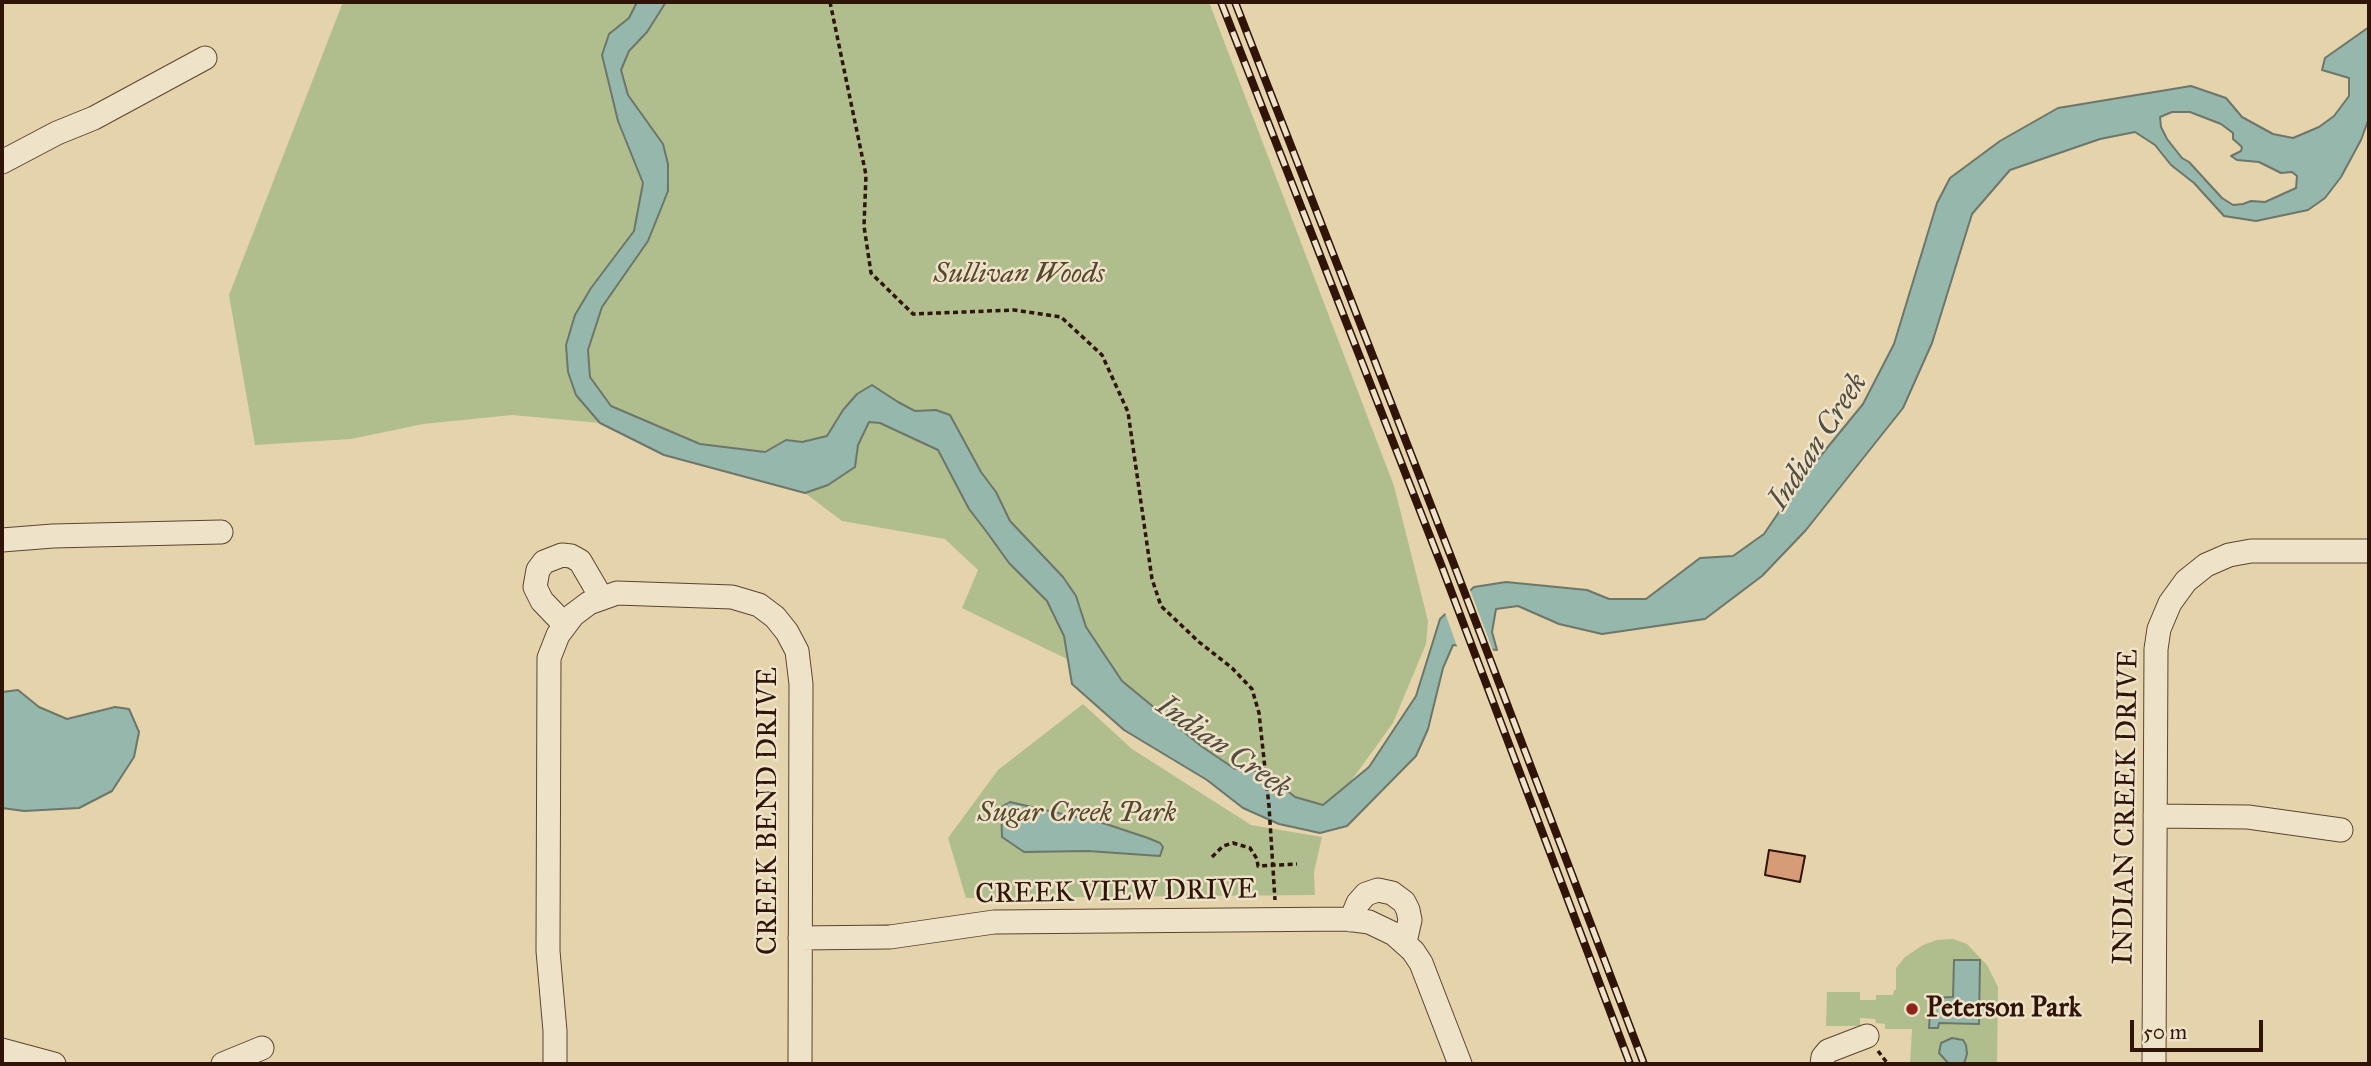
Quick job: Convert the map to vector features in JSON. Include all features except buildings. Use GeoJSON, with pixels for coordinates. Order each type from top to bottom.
{"type":"FeatureCollection","features":[{"type":"Feature","properties":{"kind":"street"},"geometry":{"type":"LineString","coordinates":[[2,163],[57,133],[94,118],[205,58]]}},
{"type":"Feature","properties":{"kind":"street"},"geometry":{"type":"LineString","coordinates":[[2,540],[53,536],[221,532]]}},
{"type":"Feature","properties":{"kind":"street","name":"INDIAN CREEK DRIVE"},"geometry":{"type":"LineString","coordinates":[[2154,1064],[2156,649],[2159,629],[2170,603],[2186,581],[2206,565],[2229,555],[2251,551],[2369,551]]}},
{"type":"Feature","properties":{"kind":"street"},"geometry":{"type":"LineString","coordinates":[[565,625],[538,595],[536,578],[544,562],[562,555],[580,561],[601,597]]}},
{"type":"Feature","properties":{"kind":"street","name":"CREEK BEND DRIVE"},"geometry":{"type":"LineString","coordinates":[[555,1064],[548,951],[548,667],[554,642],[565,625],[581,608],[601,597],[617,593],[732,597],[759,605],[775,617],[797,651],[802,684],[800,1064]]}},
{"type":"Feature","properties":{"kind":"street"},"geometry":{"type":"LineString","coordinates":[[2155,816],[2248,817],[2342,830]]}},
{"type":"Feature","properties":{"kind":"street"},"geometry":{"type":"LineString","coordinates":[[1351,920],[1358,903],[1366,894],[1378,890],[1392,893],[1404,902],[1408,910],[1410,920],[1405,942]]}},
{"type":"Feature","properties":{"kind":"street","name":"CREEK VIEW DRIVE"},"geometry":{"type":"LineString","coordinates":[[800,938],[917,935],[970,923],[994,922],[1369,922],[1405,942],[1413,951],[1426,973],[1461,1064]]}},
{"type":"Feature","properties":{"kind":"street"},"geometry":{"type":"LineString","coordinates":[[1820,1062],[1828,1051],[1867,1035]]}},
{"type":"Feature","properties":{"kind":"street"},"geometry":{"type":"LineString","coordinates":[[223,1064],[262,1048]]}},
{"type":"Feature","properties":{"kind":"street"},"geometry":{"type":"LineString","coordinates":[[2,1050],[54,1064]]}},
{"type":"Feature","properties":{"kind":"path"},"geometry":{"type":"LineString","coordinates":[[830,2],[866,175],[864,226],[871,273],[913,314],[1014,310],[1061,317],[1102,355],[1128,412],[1152,579],[1161,606],[1252,689],[1259,713],[1273,844],[1275,895]]}},
{"type":"Feature","properties":{"kind":"path"},"geometry":{"type":"LineString","coordinates":[[1212,857],[1223,846],[1239,844],[1250,848],[1258,866],[1297,864]]}},
{"type":"Feature","properties":{"kind":"green space","name":"Sullivan Woods"},"geometry":{"type":"Polygon","coordinates":[[[343,2],[1209,2],[1394,486],[1428,621],[1426,644],[1393,723],[1325,817],[1292,818],[1108,679],[962,608],[978,570],[945,539],[842,521],[805,493],[805,456],[700,444],[611,406],[600,423],[512,415],[423,424],[351,439],[255,445],[229,295],[343,2]]]}},
{"type":"Feature","properties":{"kind":"green space","name":"Sugar Creek Park"},"geometry":{"type":"Polygon","coordinates":[[[1083,704],[1132,749],[1251,825],[1322,837],[1314,872],[1315,895],[966,898],[948,838],[998,770],[1083,704]]]}},
{"type":"Feature","properties":{"kind":"green space","name":"Peterson Park"},"geometry":{"type":"Polygon","coordinates":[[[1953,939],[1967,944],[1987,965],[1998,987],[1997,1064],[1910,1064],[1912,1029],[1885,1029],[1885,1024],[1876,1023],[1875,1019],[1860,1018],[1860,1026],[1826,1026],[1827,992],[1860,992],[1860,1000],[1876,1000],[1876,995],[1893,995],[1896,990],[1896,968],[1905,957],[1923,945],[1937,940],[1953,939]]]}},
{"type":"Feature","properties":{"kind":"water","name":"Indian Creek"},"geometry":{"type":"Polygon","coordinates":[[[637,2],[666,2],[647,32],[629,51],[621,70],[628,95],[663,144],[668,164],[668,191],[648,241],[602,307],[588,350],[590,377],[611,406],[700,444],[765,452],[786,440],[802,442],[827,436],[857,394],[872,385],[915,411],[936,410],[950,415],[981,472],[996,492],[1010,521],[1063,577],[1076,596],[1086,627],[1122,681],[1201,746],[1235,769],[1243,765],[1275,781],[1295,797],[1323,805],[1369,767],[1416,696],[1440,619],[1474,587],[1506,582],[1587,590],[1609,599],[1646,599],[1700,558],[1733,556],[1764,534],[1800,481],[1863,404],[1894,344],[1937,203],[1950,178],[2000,141],[2058,108],[2191,86],[2226,98],[2242,117],[2273,134],[2293,138],[2319,127],[2334,116],[2349,96],[2349,78],[2322,70],[2325,58],[2369,27],[2369,118],[2361,140],[2341,177],[2325,198],[2308,210],[2256,221],[2224,216],[2194,183],[2171,165],[2155,145],[2135,132],[2100,139],[2010,170],[1972,214],[1932,343],[1903,408],[1806,530],[1762,576],[1705,619],[1602,634],[1559,624],[1518,606],[1496,609],[1492,632],[1497,650],[1453,645],[1443,668],[1428,729],[1416,756],[1347,826],[1320,833],[1279,824],[1243,808],[1207,780],[1124,730],[1072,684],[1064,636],[1047,601],[1009,563],[969,509],[938,450],[880,423],[869,422],[858,445],[855,467],[828,485],[805,493],[664,455],[600,423],[576,395],[568,372],[566,345],[575,315],[591,288],[634,231],[643,183],[618,121],[602,55],[609,34],[629,18],[637,2]],[[2172,112],[2160,117],[2161,127],[2182,158],[2189,162],[2222,198],[2233,205],[2251,201],[2265,202],[2296,188],[2297,176],[2292,172],[2281,173],[2259,162],[2237,160],[2231,156],[2241,151],[2242,147],[2233,139],[2233,133],[2221,124],[2190,112],[2172,112]]]}},
{"type":"Feature","properties":{"kind":"water"},"geometry":{"type":"Polygon","coordinates":[[[18,690],[39,707],[67,719],[115,707],[129,709],[139,732],[134,757],[112,791],[79,808],[24,811],[2,808],[2,692],[18,690]]]}},
{"type":"Feature","properties":{"kind":"water"},"geometry":{"type":"Polygon","coordinates":[[[1010,802],[1106,824],[1148,838],[1163,847],[1160,856],[1088,851],[1024,852],[1002,837],[1001,807],[1010,802]]]}},
{"type":"Feature","properties":{"kind":"water"},"geometry":{"type":"Polygon","coordinates":[[[1954,960],[1980,960],[1979,1024],[1939,1023],[1938,1028],[1929,1028],[1931,998],[1953,997],[1954,960]]]}},
{"type":"Feature","properties":{"kind":"water"},"geometry":{"type":"Polygon","coordinates":[[[1952,1038],[1963,1040],[1966,1045],[1964,1064],[1949,1064],[1939,1053],[1941,1043],[1952,1038]]]}},
{"type":"Feature","properties":{"kind":"pier"},"geometry":{"type":"Polygon","coordinates":[[[1469,587],[1494,653],[1458,649],[1444,610],[1469,587]]]}},
{"type":"Feature","properties":{"kind":"railway"},"geometry":{"type":"LineString","coordinates":[[1221,2],[1442,567],[1630,1064]]}},
{"type":"Feature","properties":{"kind":"railway"},"geometry":{"type":"LineString","coordinates":[[1235,2],[1453,562],[1644,1064]]}},
{"type":"Feature","properties":{"kind":"place","name":"Peterson Park"},"geometry":{"type":"Point","coordinates":[1912,1009]}}]}
